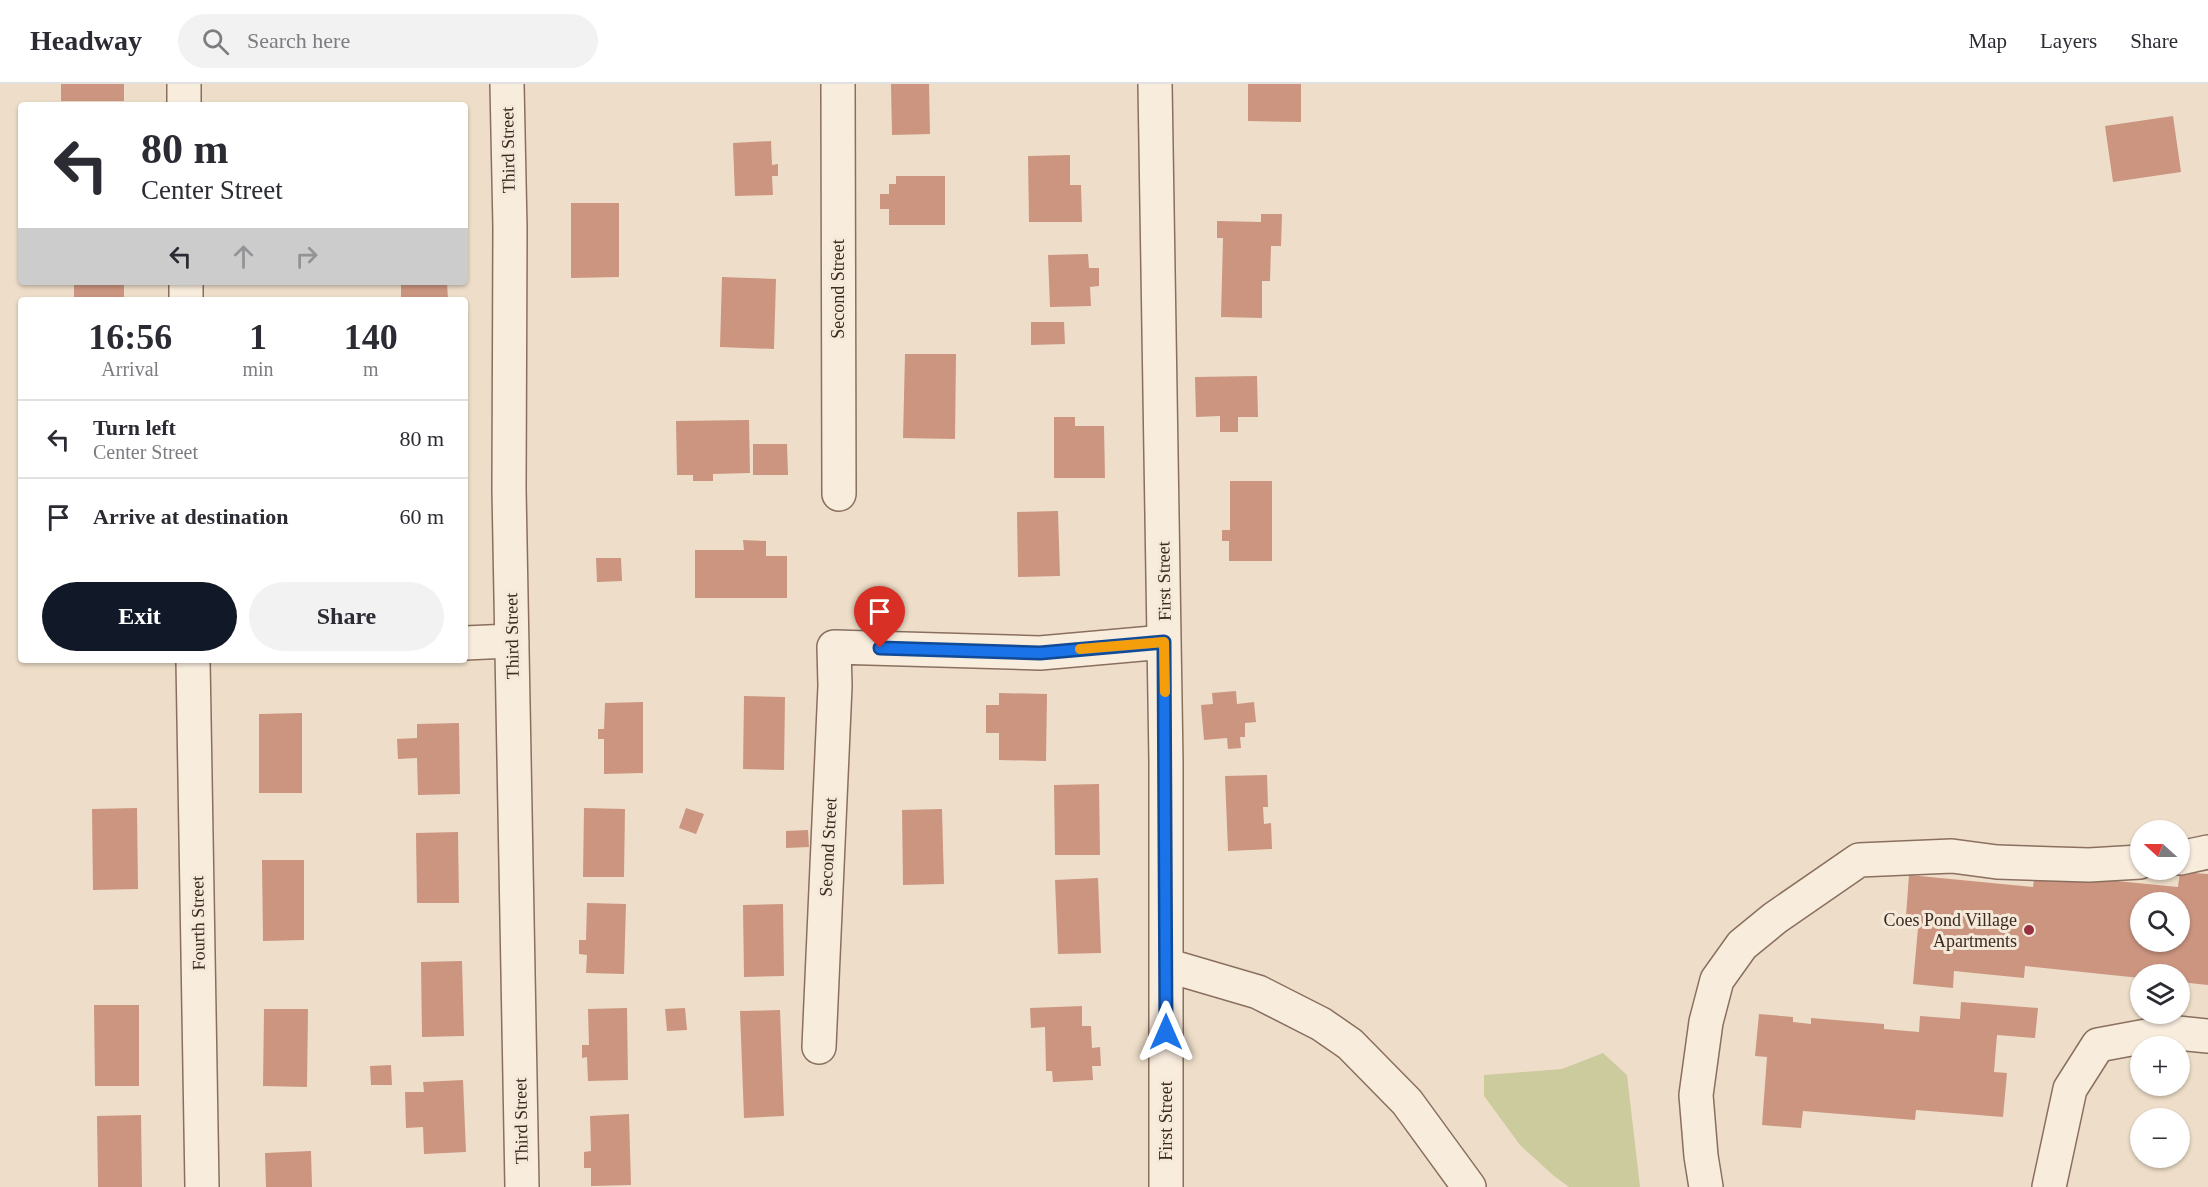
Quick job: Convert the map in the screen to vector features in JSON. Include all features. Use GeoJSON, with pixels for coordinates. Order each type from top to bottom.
{"type":"FeatureCollection","features":[{"type":"Feature","properties":{"kind":"street"},"geometry":{"type":"LineString","coordinates":[[184,84],[184,102]]}},
{"type":"Feature","properties":{"kind":"street","name":"Third Street"},"geometry":{"type":"LineString","coordinates":[[507,84],[510,228],[509,489],[522,1187]]}},
{"type":"Feature","properties":{"kind":"street","name":"Second Street"},"geometry":{"type":"LineString","coordinates":[[838,84],[839,494]]}},
{"type":"Feature","properties":{"kind":"street","name":"First Street"},"geometry":{"type":"LineString","coordinates":[[1155,84],[1164,642],[1166,1187]]}},
{"type":"Feature","properties":{"kind":"street"},"geometry":{"type":"LineString","coordinates":[[468,643],[512,641]]}},
{"type":"Feature","properties":{"kind":"street","name":"Second Street"},"geometry":{"type":"LineString","coordinates":[[819,1047],[835,686],[834,647],[1040,653],[1164,642]]}},
{"type":"Feature","properties":{"kind":"street","name":"Fourth Street"},"geometry":{"type":"LineString","coordinates":[[193,663],[202,1187]]}},
{"type":"Feature","properties":{"kind":"street"},"geometry":{"type":"LineString","coordinates":[[2190,856],[2208,852]]}},
{"type":"Feature","properties":{"kind":"street"},"geometry":{"type":"LineString","coordinates":[[1706,1187],[1696,1095],[1706,1022],[1717,980],[1742,945],[1775,918],[1859,860],[1952,856],[1997,862],[2088,865],[2130,863]]}},
{"type":"Feature","properties":{"kind":"street"},"geometry":{"type":"LineString","coordinates":[[1166,965],[1258,992],[1321,1024],[1350,1044],[1407,1102],[1469,1187]]}},
{"type":"Feature","properties":{"kind":"street"},"geometry":{"type":"LineString","coordinates":[[2049,1187],[2070,1089],[2098,1045],[2168,1032],[2208,1036]]}},
{"type":"Feature","properties":{"kind":"green space"},"geometry":{"type":"Polygon","coordinates":[[[1603,1053],[1627,1075],[1640,1187],[1569,1187],[1520,1145],[1484,1096],[1484,1075],[1562,1069],[1603,1053]]]}},
{"type":"Feature","properties":{"kind":"building"},"geometry":{"type":"Polygon","coordinates":[[[61,84],[124,84],[124,101],[61,101],[61,84]]]}},
{"type":"Feature","properties":{"kind":"building"},"geometry":{"type":"Polygon","coordinates":[[[891,84],[929,84],[930,134],[892,135],[891,84]]]}},
{"type":"Feature","properties":{"kind":"building"},"geometry":{"type":"Polygon","coordinates":[[[1248,84],[1301,84],[1301,122],[1248,121],[1248,84]]]}},
{"type":"Feature","properties":{"kind":"building"},"geometry":{"type":"Polygon","coordinates":[[[2173,116],[2181,172],[2113,182],[2105,126],[2173,116]]]}},
{"type":"Feature","properties":{"kind":"building"},"geometry":{"type":"Polygon","coordinates":[[[771,141],[772,165],[778,164],[778,176],[772,176],[773,195],[735,196],[733,143],[771,141]]]}},
{"type":"Feature","properties":{"kind":"building"},"geometry":{"type":"Polygon","coordinates":[[[1070,155],[1070,185],[1081,185],[1082,222],[1029,222],[1028,156],[1070,155]]]}},
{"type":"Feature","properties":{"kind":"building"},"geometry":{"type":"Polygon","coordinates":[[[896,176],[945,176],[945,225],[889,225],[889,209],[880,209],[880,194],[889,194],[889,184],[896,184],[896,176]]]}},
{"type":"Feature","properties":{"kind":"building"},"geometry":{"type":"Polygon","coordinates":[[[571,203],[619,203],[619,277],[571,278],[571,203]]]}},
{"type":"Feature","properties":{"kind":"building"},"geometry":{"type":"Polygon","coordinates":[[[1261,214],[1282,214],[1281,246],[1271,246],[1270,281],[1262,281],[1262,318],[1221,317],[1223,238],[1217,238],[1217,221],[1261,222],[1261,214]]]}},
{"type":"Feature","properties":{"kind":"building"},"geometry":{"type":"Polygon","coordinates":[[[1088,254],[1089,268],[1099,268],[1099,286],[1090,287],[1091,306],[1050,307],[1048,255],[1088,254]]]}},
{"type":"Feature","properties":{"kind":"building"},"geometry":{"type":"Polygon","coordinates":[[[722,277],[776,279],[774,349],[720,347],[722,277]]]}},
{"type":"Feature","properties":{"kind":"building"},"geometry":{"type":"Polygon","coordinates":[[[74,285],[124,285],[124,297],[74,297],[74,285]]]}},
{"type":"Feature","properties":{"kind":"building"},"geometry":{"type":"Polygon","coordinates":[[[401,285],[447,285],[448,297],[401,297],[401,285]]]}},
{"type":"Feature","properties":{"kind":"building"},"geometry":{"type":"Polygon","coordinates":[[[1031,322],[1064,322],[1065,344],[1031,345],[1031,322]]]}},
{"type":"Feature","properties":{"kind":"building"},"geometry":{"type":"Polygon","coordinates":[[[905,354],[956,354],[955,439],[903,438],[905,354]]]}},
{"type":"Feature","properties":{"kind":"building"},"geometry":{"type":"Polygon","coordinates":[[[1257,376],[1258,417],[1238,417],[1238,432],[1220,432],[1220,416],[1196,417],[1195,377],[1257,376]]]}},
{"type":"Feature","properties":{"kind":"building"},"geometry":{"type":"Polygon","coordinates":[[[1054,417],[1075,417],[1075,426],[1104,426],[1105,478],[1054,478],[1054,417]]]}},
{"type":"Feature","properties":{"kind":"building"},"geometry":{"type":"Polygon","coordinates":[[[749,420],[750,473],[713,474],[713,481],[693,481],[693,475],[677,475],[676,421],[749,420]]]}},
{"type":"Feature","properties":{"kind":"building"},"geometry":{"type":"Polygon","coordinates":[[[753,444],[787,444],[788,475],[753,475],[753,444]]]}},
{"type":"Feature","properties":{"kind":"building"},"geometry":{"type":"Polygon","coordinates":[[[1230,481],[1272,481],[1272,561],[1229,561],[1229,541],[1222,541],[1222,530],[1230,530],[1230,481]]]}},
{"type":"Feature","properties":{"kind":"building"},"geometry":{"type":"Polygon","coordinates":[[[1058,511],[1060,576],[1018,577],[1017,512],[1058,511]]]}},
{"type":"Feature","properties":{"kind":"building"},"geometry":{"type":"Polygon","coordinates":[[[743,540],[766,541],[766,556],[787,556],[787,598],[695,598],[695,550],[744,550],[743,540]]]}},
{"type":"Feature","properties":{"kind":"building"},"geometry":{"type":"Polygon","coordinates":[[[596,558],[621,558],[622,581],[597,582],[596,558]]]}},
{"type":"Feature","properties":{"kind":"building"},"geometry":{"type":"Polygon","coordinates":[[[1236,691],[1237,704],[1254,702],[1256,722],[1245,723],[1245,737],[1240,737],[1241,748],[1228,749],[1227,738],[1204,740],[1201,705],[1213,704],[1212,693],[1236,691]]]}},
{"type":"Feature","properties":{"kind":"building"},"geometry":{"type":"Polygon","coordinates":[[[999,693],[1047,694],[1046,761],[999,760],[999,733],[986,733],[986,705],[999,705],[999,693]]]}},
{"type":"Feature","properties":{"kind":"building"},"geometry":{"type":"Polygon","coordinates":[[[744,696],[785,697],[784,770],[743,769],[744,696]]]}},
{"type":"Feature","properties":{"kind":"building"},"geometry":{"type":"Polygon","coordinates":[[[643,702],[643,773],[604,774],[604,739],[598,739],[598,729],[604,729],[605,703],[643,702]]]}},
{"type":"Feature","properties":{"kind":"building"},"geometry":{"type":"Polygon","coordinates":[[[302,713],[302,793],[259,793],[259,714],[302,713]]]}},
{"type":"Feature","properties":{"kind":"building"},"geometry":{"type":"Polygon","coordinates":[[[459,723],[460,794],[418,795],[417,758],[398,759],[397,739],[417,738],[417,724],[459,723]]]}},
{"type":"Feature","properties":{"kind":"building"},"geometry":{"type":"Polygon","coordinates":[[[1267,775],[1268,807],[1263,807],[1264,824],[1271,823],[1272,849],[1228,851],[1225,776],[1267,775]]]}},
{"type":"Feature","properties":{"kind":"building"},"geometry":{"type":"Polygon","coordinates":[[[1099,784],[1100,855],[1055,855],[1054,785],[1099,784]]]}},
{"type":"Feature","properties":{"kind":"building"},"geometry":{"type":"Polygon","coordinates":[[[137,808],[138,889],[93,890],[92,809],[137,808]]]}},
{"type":"Feature","properties":{"kind":"building"},"geometry":{"type":"Polygon","coordinates":[[[584,808],[625,809],[624,877],[583,877],[584,808]]]}},
{"type":"Feature","properties":{"kind":"building"},"geometry":{"type":"Polygon","coordinates":[[[686,808],[704,814],[696,834],[679,828],[686,808]]]}},
{"type":"Feature","properties":{"kind":"building"},"geometry":{"type":"Polygon","coordinates":[[[942,809],[944,884],[903,885],[902,810],[942,809]]]}},
{"type":"Feature","properties":{"kind":"building"},"geometry":{"type":"Polygon","coordinates":[[[808,830],[809,847],[786,848],[786,831],[808,830]]]}},
{"type":"Feature","properties":{"kind":"building"},"geometry":{"type":"Polygon","coordinates":[[[458,832],[459,903],[417,903],[416,833],[458,832]]]}},
{"type":"Feature","properties":{"kind":"building"},"geometry":{"type":"Polygon","coordinates":[[[262,860],[304,860],[304,940],[263,941],[262,860]]]}},
{"type":"Feature","properties":{"kind":"building","name":"Coes Pond Village Apartments"},"geometry":{"type":"Polygon","coordinates":[[[2035,873],[2178,887],[2179,880],[2190,880],[2190,873],[2208,874],[2208,985],[2190,983],[2190,964],[2130,964],[2130,977],[2025,966],[2024,978],[1954,971],[1953,988],[1913,984],[1919,917],[1906,916],[1909,875],[2033,887],[2035,873]]]}},
{"type":"Feature","properties":{"kind":"building"},"geometry":{"type":"Polygon","coordinates":[[[1098,878],[1101,953],[1058,954],[1055,880],[1098,878]]]}},
{"type":"Feature","properties":{"kind":"building"},"geometry":{"type":"Polygon","coordinates":[[[587,903],[626,904],[624,974],[586,973],[587,955],[579,954],[579,940],[586,940],[587,903]]]}},
{"type":"Feature","properties":{"kind":"building"},"geometry":{"type":"Polygon","coordinates":[[[783,904],[784,976],[744,977],[743,905],[783,904]]]}},
{"type":"Feature","properties":{"kind":"building"},"geometry":{"type":"Polygon","coordinates":[[[462,961],[464,1036],[422,1037],[421,962],[462,961]]]}},
{"type":"Feature","properties":{"kind":"building"},"geometry":{"type":"Polygon","coordinates":[[[1961,1002],[2038,1008],[2035,1038],[1997,1035],[1994,1072],[2007,1073],[2003,1117],[1916,1110],[1915,1120],[1803,1111],[1801,1128],[1762,1125],[1767,1057],[1755,1056],[1759,1014],[1793,1017],[1793,1022],[1811,1024],[1811,1018],[1884,1024],[1884,1029],[1919,1032],[1920,1016],[1960,1019],[1961,1002]]]}},
{"type":"Feature","properties":{"kind":"building"},"geometry":{"type":"Polygon","coordinates":[[[94,1005],[139,1005],[139,1086],[95,1086],[94,1005]]]}},
{"type":"Feature","properties":{"kind":"building"},"geometry":{"type":"Polygon","coordinates":[[[1082,1006],[1082,1026],[1091,1026],[1092,1048],[1100,1047],[1101,1066],[1092,1066],[1093,1080],[1053,1082],[1052,1071],[1046,1071],[1045,1027],[1031,1028],[1030,1008],[1082,1006]]]}},
{"type":"Feature","properties":{"kind":"building"},"geometry":{"type":"Polygon","coordinates":[[[627,1008],[628,1080],[588,1081],[587,1057],[582,1058],[582,1045],[589,1045],[588,1009],[627,1008]]]}},
{"type":"Feature","properties":{"kind":"building"},"geometry":{"type":"Polygon","coordinates":[[[685,1008],[687,1030],[667,1031],[665,1009],[685,1008]]]}},
{"type":"Feature","properties":{"kind":"building"},"geometry":{"type":"Polygon","coordinates":[[[264,1009],[308,1009],[307,1087],[263,1086],[264,1009]]]}},
{"type":"Feature","properties":{"kind":"building"},"geometry":{"type":"Polygon","coordinates":[[[780,1010],[784,1116],[744,1118],[740,1011],[780,1010]]]}},
{"type":"Feature","properties":{"kind":"building"},"geometry":{"type":"Polygon","coordinates":[[[391,1065],[392,1085],[371,1085],[370,1066],[391,1065]]]}},
{"type":"Feature","properties":{"kind":"building"},"geometry":{"type":"Polygon","coordinates":[[[463,1080],[466,1152],[424,1154],[423,1127],[406,1128],[405,1092],[424,1092],[423,1082],[463,1080]]]}},
{"type":"Feature","properties":{"kind":"building"},"geometry":{"type":"Polygon","coordinates":[[[629,1114],[631,1185],[591,1186],[591,1168],[584,1168],[584,1152],[591,1151],[590,1116],[629,1114]]]}},
{"type":"Feature","properties":{"kind":"building"},"geometry":{"type":"Polygon","coordinates":[[[141,1115],[142,1187],[98,1187],[97,1116],[141,1115]]]}},
{"type":"Feature","properties":{"kind":"building"},"geometry":{"type":"Polygon","coordinates":[[[311,1151],[312,1187],[266,1187],[265,1153],[311,1151]]]}},
{"type":"Feature","properties":{"kind":"slow traffic"},"geometry":{"type":"LineString","coordinates":[[1080,649],[1164,642],[1165,692]]}},
{"type":"Feature","properties":{"kind":"place","name":"Coes Pond Village Apartments"},"geometry":{"type":"Point","coordinates":[2029,930]}},
{"type":"Feature","properties":{"kind":"route"},"geometry":{"type":"LineString","coordinates":[[880,648],[1040,653],[1164,642],[1166,1032]]}}]}
